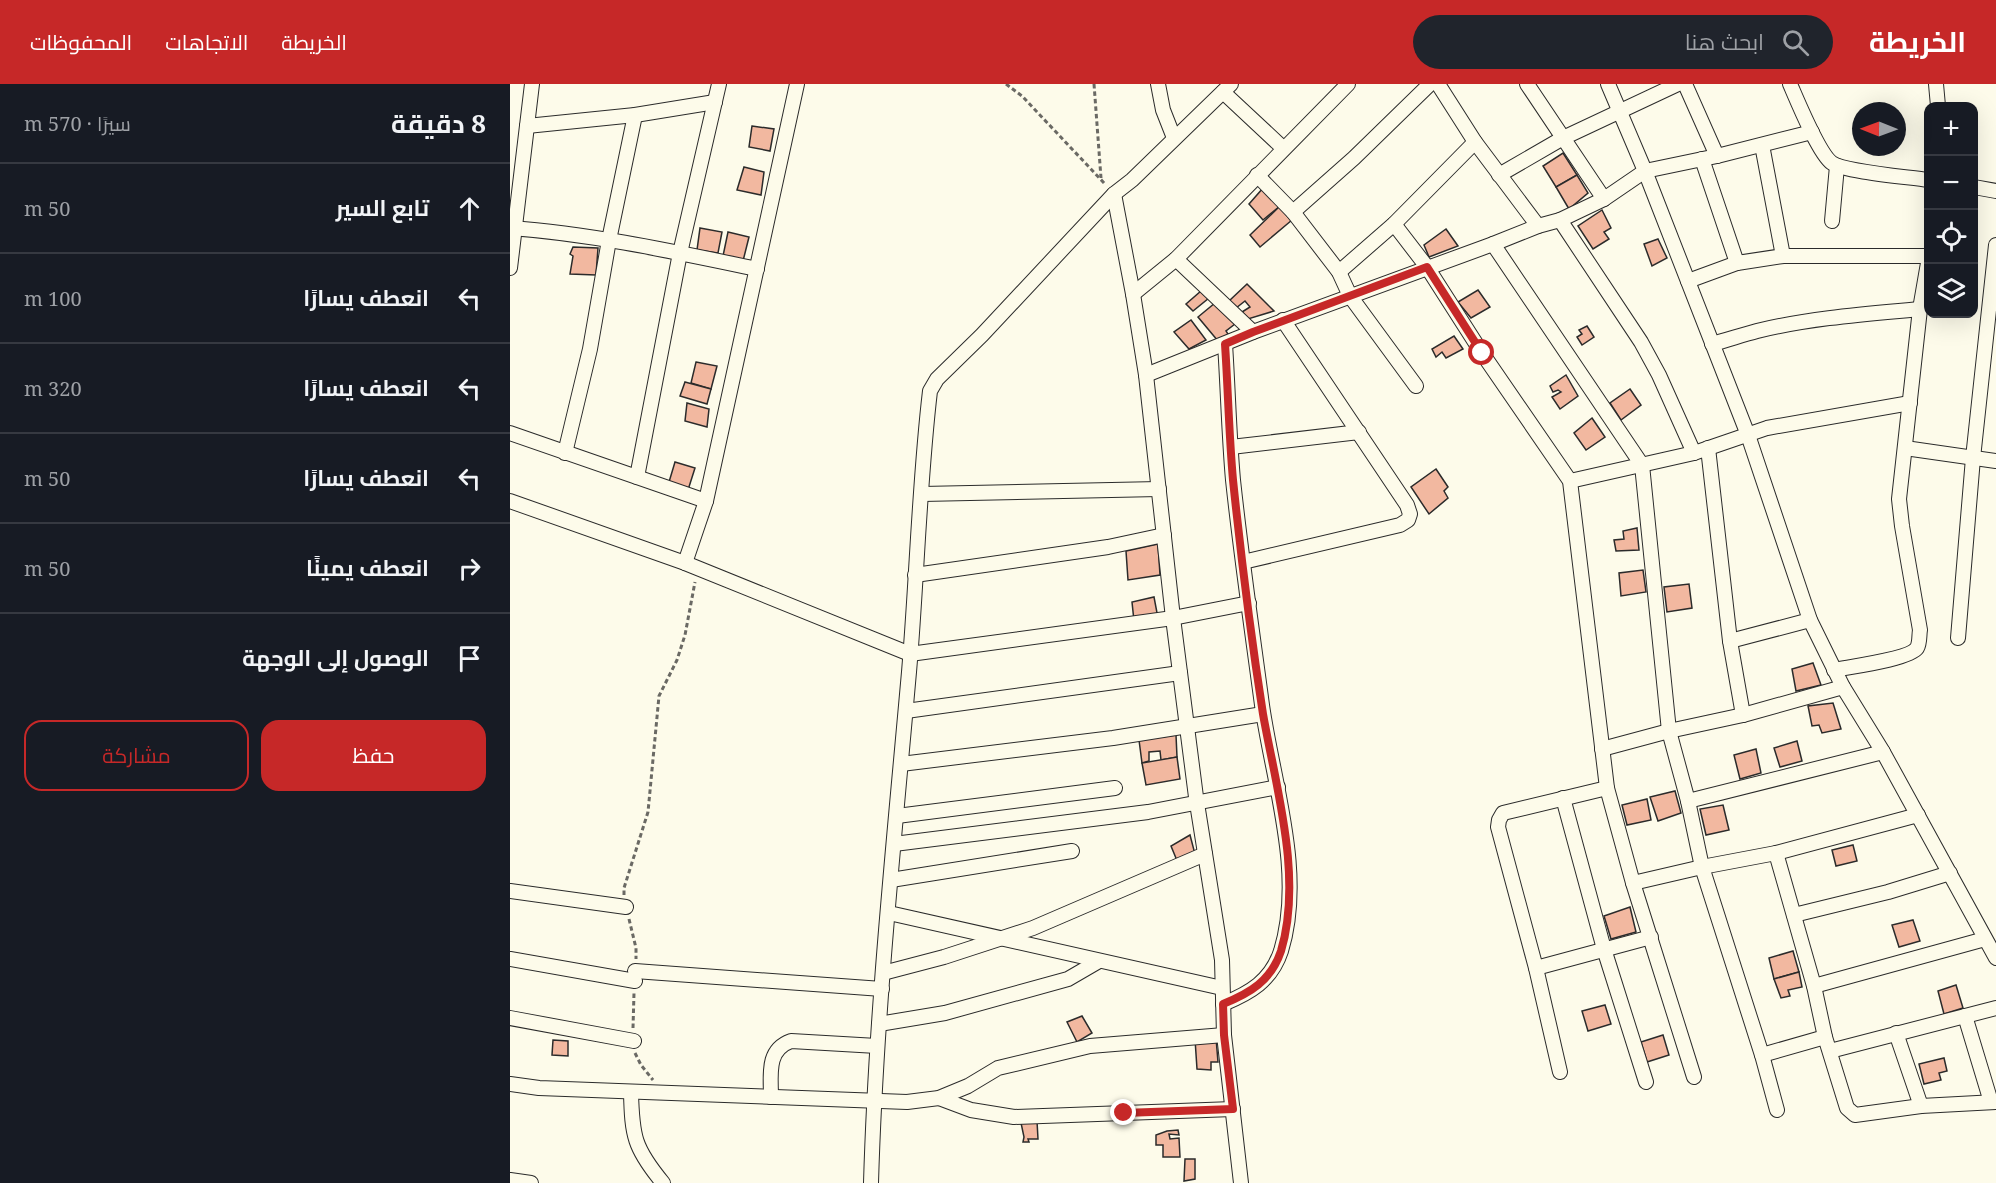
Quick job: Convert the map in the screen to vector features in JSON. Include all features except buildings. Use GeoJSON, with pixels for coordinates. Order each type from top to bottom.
{"type":"FeatureCollection","features":[{"type":"Feature","properties":{"kind":"street"},"geometry":{"type":"LineString","coordinates":[[510,268],[512,228],[532,84]]}},
{"type":"Feature","properties":{"kind":"street"},"geometry":{"type":"LineString","coordinates":[[637,477],[680,253],[719,84]]}},
{"type":"Feature","properties":{"kind":"street"},"geometry":{"type":"LineString","coordinates":[[692,566],[798,84]]}},
{"type":"Feature","properties":{"kind":"street"},"geometry":{"type":"LineString","coordinates":[[1158,84],[1163,110],[1174,138]]}},
{"type":"Feature","properties":{"kind":"street"},"geometry":{"type":"LineString","coordinates":[[1133,294],[1176,259],[1348,84]]}},
{"type":"Feature","properties":{"kind":"street"},"geometry":{"type":"LineString","coordinates":[[1293,212],[1354,158],[1430,84]]}},
{"type":"Feature","properties":{"kind":"street"},"geometry":{"type":"LineString","coordinates":[[1438,84],[1475,142],[1538,226]]}},
{"type":"Feature","properties":{"kind":"street"},"geometry":{"type":"LineString","coordinates":[[1527,84],[1604,199]]}},
{"type":"Feature","properties":{"kind":"street"},"geometry":{"type":"LineString","coordinates":[[1608,84],[1645,171],[1748,435],[1810,620],[1833,670],[1883,752],[1996,958]]}},
{"type":"Feature","properties":{"kind":"street"},"geometry":{"type":"LineString","coordinates":[[1499,175],[1563,138],[1678,84]]}},
{"type":"Feature","properties":{"kind":"street"},"geometry":{"type":"LineString","coordinates":[[1685,84],[1717,156]]}},
{"type":"Feature","properties":{"kind":"street"},"geometry":{"type":"LineString","coordinates":[[1790,84],[1812,132],[1829,161],[1837,166],[1924,179]]}},
{"type":"Feature","properties":{"kind":"street"},"geometry":{"type":"LineString","coordinates":[[1936,84],[1938,102]]}},
{"type":"Feature","properties":{"kind":"street"},"geometry":{"type":"LineString","coordinates":[[871,1183],[877,1046],[906,711],[930,391],[938,379],[1114,194],[1132,180],[1227,88],[1283,148]]}},
{"type":"Feature","properties":{"kind":"street"},"geometry":{"type":"LineString","coordinates":[[526,126],[635,115],[715,102]]}},
{"type":"Feature","properties":{"kind":"street"},"geometry":{"type":"LineString","coordinates":[[565,453],[590,349],[609,240],[635,115]]}},
{"type":"Feature","properties":{"kind":"street"},"geometry":{"type":"LineString","coordinates":[[1146,375],[1283,320],[1538,226],[1560,220],[1604,199],[1645,171],[1812,132]]}},
{"type":"Feature","properties":{"kind":"street"},"geometry":{"type":"LineString","coordinates":[[1339,272],[1394,224],[1475,142]]}},
{"type":"Feature","properties":{"kind":"street"},"geometry":{"type":"LineString","coordinates":[[1762,145],[1783,256]]}},
{"type":"Feature","properties":{"kind":"street"},"geometry":{"type":"LineString","coordinates":[[1702,159],[1737,263]]}},
{"type":"Feature","properties":{"kind":"street"},"geometry":{"type":"LineString","coordinates":[[1832,221],[1837,166]]}},
{"type":"Feature","properties":{"kind":"street"},"geometry":{"type":"LineString","coordinates":[[1257,175],[1293,212],[1339,272],[1350,296],[1416,386]]}},
{"type":"Feature","properties":{"kind":"street"},"geometry":{"type":"LineString","coordinates":[[1978,188],[1996,191]]}},
{"type":"Feature","properties":{"kind":"street"},"geometry":{"type":"LineString","coordinates":[[1114,194],[1146,375],[1186,725],[1222,960],[1224,1035],[1241,1183]]}},
{"type":"Feature","properties":{"kind":"street"},"geometry":{"type":"LineString","coordinates":[[1560,220],[1646,350],[1694,453]]}},
{"type":"Feature","properties":{"kind":"street"},"geometry":{"type":"LineString","coordinates":[[1394,224],[1427,267],[1482,353],[1570,482],[1607,788],[1633,883],[1694,1077]]}},
{"type":"Feature","properties":{"kind":"street"},"geometry":{"type":"LineString","coordinates":[[512,228],[609,240],[757,269]]}},
{"type":"Feature","properties":{"kind":"street"},"geometry":{"type":"LineString","coordinates":[[1493,244],[1642,465],[1669,731],[1688,801],[1702,867],[1762,1055],[1777,1110]]}},
{"type":"Feature","properties":{"kind":"street"},"geometry":{"type":"LineString","coordinates":[[1958,638],[1972,458],[1996,245]]}},
{"type":"Feature","properties":{"kind":"street"},"geometry":{"type":"LineString","coordinates":[[1688,281],[1737,263],[1783,256],[1924,256]]}},
{"type":"Feature","properties":{"kind":"street"},"geometry":{"type":"LineString","coordinates":[[1176,259],[1253,332]]}},
{"type":"Feature","properties":{"kind":"street"},"geometry":{"type":"LineString","coordinates":[[1833,670],[1902,657],[1916,650],[1918,645],[1920,630],[1899,499],[1920,309],[1929,264]]}},
{"type":"Feature","properties":{"kind":"street"},"geometry":{"type":"LineString","coordinates":[[1712,344],[1758,331],[1802,323],[1852,315],[1920,309]]}},
{"type":"Feature","properties":{"kind":"street"},"geometry":{"type":"LineString","coordinates":[[1243,562],[1400,525],[1408,519],[1410,513],[1359,432],[1283,320]]}},
{"type":"Feature","properties":{"kind":"street"},"geometry":{"type":"LineString","coordinates":[[1223,1004],[1257,988],[1267,976],[1280,953],[1289,896],[1286,841],[1263,714],[1233,478],[1225,344]]}},
{"type":"Feature","properties":{"kind":"street"},"geometry":{"type":"LineString","coordinates":[[1570,482],[1694,453],[1767,428],[1910,404]]}},
{"type":"Feature","properties":{"kind":"street"},"geometry":{"type":"LineString","coordinates":[[1231,447],[1359,432]]}},
{"type":"Feature","properties":{"kind":"street"},"geometry":{"type":"LineString","coordinates":[[510,433],[706,501]]}},
{"type":"Feature","properties":{"kind":"street"},"geometry":{"type":"LineString","coordinates":[[1708,448],[1730,641],[1743,715]]}},
{"type":"Feature","properties":{"kind":"street"},"geometry":{"type":"LineString","coordinates":[[1905,448],[1996,461]]}},
{"type":"Feature","properties":{"kind":"street"},"geometry":{"type":"LineString","coordinates":[[922,494],[1159,489]]}},
{"type":"Feature","properties":{"kind":"street"},"geometry":{"type":"LineString","coordinates":[[510,501],[692,566],[910,654],[1173,618],[1248,603]]}},
{"type":"Feature","properties":{"kind":"street"},"geometry":{"type":"LineString","coordinates":[[915,575],[1108,547],[1164,535]]}},
{"type":"Feature","properties":{"kind":"street"},"geometry":{"type":"LineString","coordinates":[[1730,641],[1810,620]]}},
{"type":"Feature","properties":{"kind":"street"},"geometry":{"type":"LineString","coordinates":[[906,711],[1180,673]]}},
{"type":"Feature","properties":{"kind":"street"},"geometry":{"type":"LineString","coordinates":[[1602,749],[1743,715],[1843,687]]}},
{"type":"Feature","properties":{"kind":"street"},"geometry":{"type":"LineString","coordinates":[[901,764],[1113,738],[1263,714]]}},
{"type":"Feature","properties":{"kind":"street"},"geometry":{"type":"LineString","coordinates":[[1688,801],[1883,752]]}},
{"type":"Feature","properties":{"kind":"street"},"geometry":{"type":"LineString","coordinates":[[897,816],[1114,788]]}},
{"type":"Feature","properties":{"kind":"street"},"geometry":{"type":"LineString","coordinates":[[894,844],[1148,812],[1278,788]]}},
{"type":"Feature","properties":{"kind":"street"},"geometry":{"type":"LineString","coordinates":[[1560,1072],[1536,968],[1498,826],[1503,813],[1607,788]]}},
{"type":"Feature","properties":{"kind":"street"},"geometry":{"type":"LineString","coordinates":[[1563,798],[1604,949],[1646,1082]]}},
{"type":"Feature","properties":{"kind":"street"},"geometry":{"type":"LineString","coordinates":[[1633,883],[1776,853],[1918,815]]}},
{"type":"Feature","properties":{"kind":"street"},"geometry":{"type":"LineString","coordinates":[[891,880],[1072,851]]}},
{"type":"Feature","properties":{"kind":"street"},"geometry":{"type":"LineString","coordinates":[[1776,853],[1814,986],[1827,1044],[1847,1108],[1855,1115],[1921,1106],[1993,1102],[1965,1016]]}},
{"type":"Feature","properties":{"kind":"street"},"geometry":{"type":"LineString","coordinates":[[884,973],[944,957],[1033,928],[1205,854]]}},
{"type":"Feature","properties":{"kind":"street"},"geometry":{"type":"LineString","coordinates":[[1794,915],[1888,892],[1950,873]]}},
{"type":"Feature","properties":{"kind":"street"},"geometry":{"type":"LineString","coordinates":[[510,891],[626,907]]}},
{"type":"Feature","properties":{"kind":"street"},"geometry":{"type":"LineString","coordinates":[[889,913],[1222,988]]}},
{"type":"Feature","properties":{"kind":"street"},"geometry":{"type":"LineString","coordinates":[[1536,968],[1651,937]]}},
{"type":"Feature","properties":{"kind":"street"},"geometry":{"type":"LineString","coordinates":[[1814,986],[1985,939]]}},
{"type":"Feature","properties":{"kind":"street"},"geometry":{"type":"LineString","coordinates":[[510,960],[635,976],[882,989]]}},
{"type":"Feature","properties":{"kind":"street"},"geometry":{"type":"LineString","coordinates":[[879,1024],[945,1013],[1068,979],[1099,961]]}},
{"type":"Feature","properties":{"kind":"street"},"geometry":{"type":"LineString","coordinates":[[1762,1055],[1896,1033],[1996,1008]]}},
{"type":"Feature","properties":{"kind":"street"},"geometry":{"type":"LineString","coordinates":[[510,1018],[634,1041]]}},
{"type":"Feature","properties":{"kind":"street"},"geometry":{"type":"LineString","coordinates":[[1896,1033],[1921,1106]]}},
{"type":"Feature","properties":{"kind":"street"},"geometry":{"type":"LineString","coordinates":[[510,1083],[539,1088],[907,1102],[939,1098],[968,1086],[998,1068],[1090,1046],[1224,1035]]}},
{"type":"Feature","properties":{"kind":"street"},"geometry":{"type":"LineString","coordinates":[[771,1097],[771,1061],[782,1044],[791,1041],[877,1046]]}},
{"type":"Feature","properties":{"kind":"street"},"geometry":{"type":"LineString","coordinates":[[632,1092],[632,1121],[640,1154],[663,1183]]}},
{"type":"Feature","properties":{"kind":"street"},"geometry":{"type":"LineString","coordinates":[[939,1098],[971,1110],[1014,1117],[1233,1109]]}},
{"type":"Feature","properties":{"kind":"street"},"geometry":{"type":"LineString","coordinates":[[510,1180],[531,1183]]}},
{"type":"Feature","properties":{"kind":"path"},"geometry":{"type":"LineString","coordinates":[[1006,84],[1022,96],[1114,194]]}},
{"type":"Feature","properties":{"kind":"path"},"geometry":{"type":"LineString","coordinates":[[1094,84],[1101,180]]}},
{"type":"Feature","properties":{"kind":"path"},"geometry":{"type":"LineString","coordinates":[[663,1093],[641,1065],[635,1053],[636,948],[624,888],[648,812],[659,696],[677,660],[685,635],[692,566]]}},
{"type":"Feature","properties":{"kind":"route"},"geometry":{"type":"LineString","coordinates":[[1124,1113],[1233,1109],[1224,1035],[1223,1004],[1257,988],[1267,976],[1280,953],[1286,925],[1289,896],[1286,841],[1263,714],[1243,562],[1233,478],[1225,344],[1427,267],[1482,353]]}}]}
